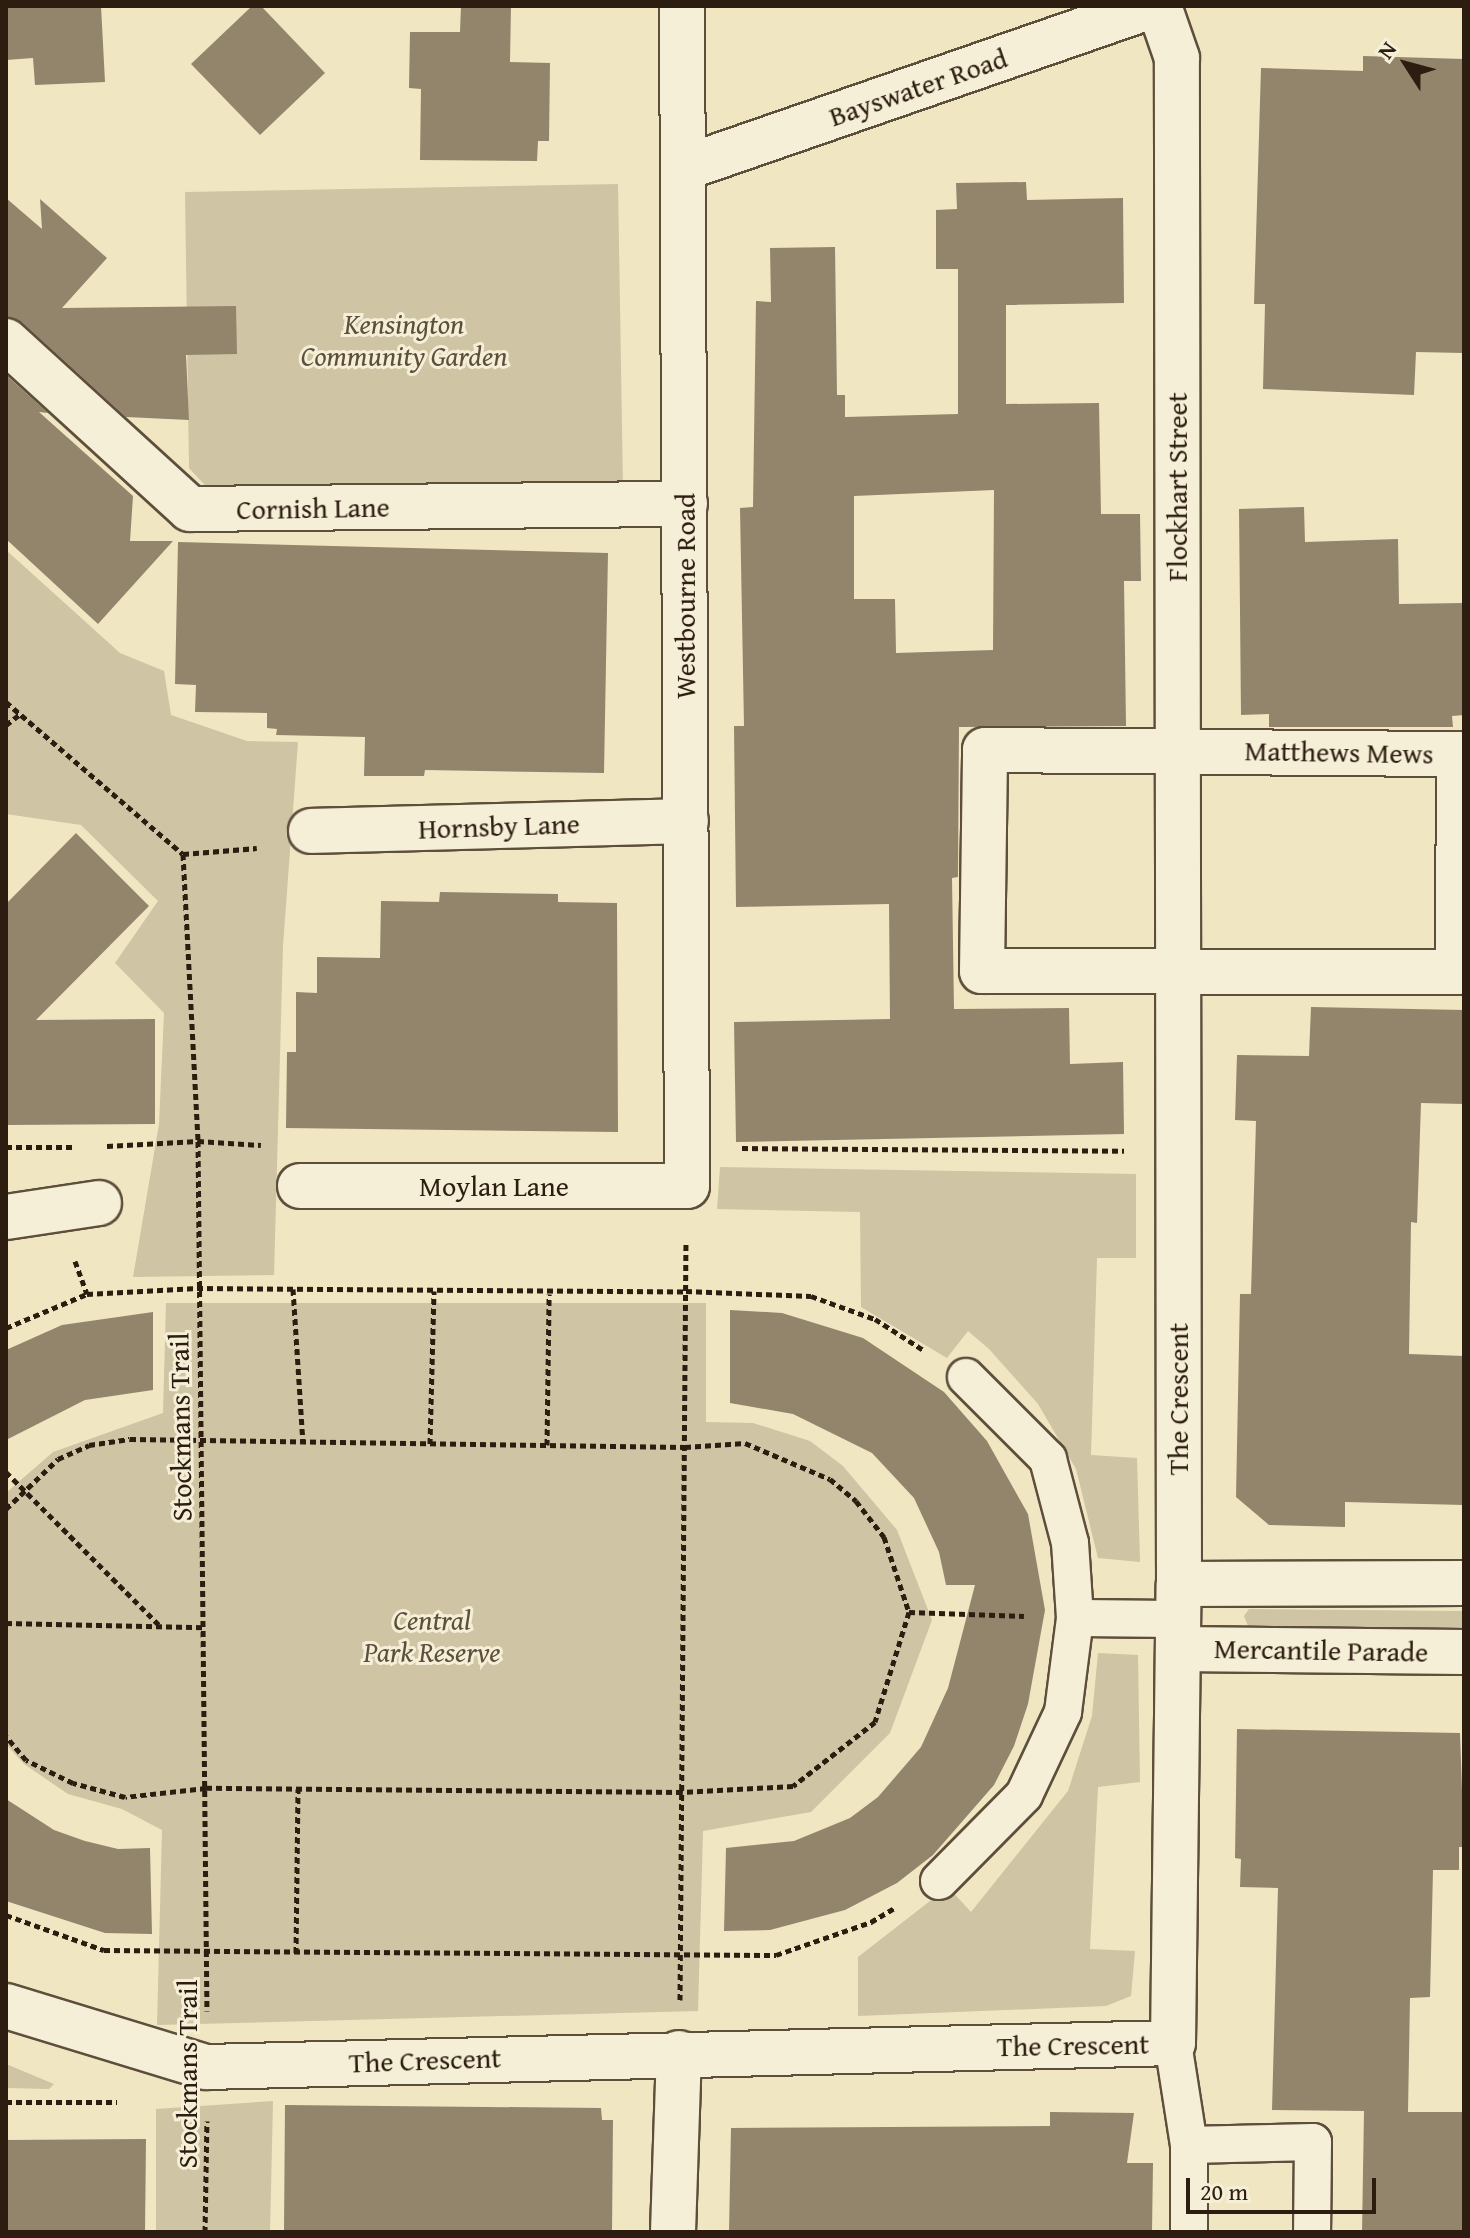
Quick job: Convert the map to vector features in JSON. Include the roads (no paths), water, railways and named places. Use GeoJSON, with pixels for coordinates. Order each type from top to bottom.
{"type":"FeatureCollection","features":[{"type":"Feature","properties":{"kind":"street","name":"Westbourne Road"},"geometry":{"type":"LineString","coordinates":[[682,6],[687,1167]]}},
{"type":"Feature","properties":{"kind":"street","name":"Bayswater Road"},"geometry":{"type":"LineString","coordinates":[[684,168],[1152,6]]}},
{"type":"Feature","properties":{"kind":"street","name":"Flockhart Street"},"geometry":{"type":"LineString","coordinates":[[1159,6],[1177,58],[1180,971]]}},
{"type":"Feature","properties":{"kind":"street","name":"Cornish Lane"},"geometry":{"type":"LineString","coordinates":[[6,341],[190,509],[685,504]]}},
{"type":"Feature","properties":{"kind":"street","name":"Matthews Mews"},"geometry":{"type":"LineString","coordinates":[[985,750],[1177,750],[1459,754],[1458,972],[982,971],[985,750]]}},
{"type":"Feature","properties":{"kind":"street","name":"Hornsby Lane"},"geometry":{"type":"LineString","coordinates":[[311,831],[686,821]]}},
{"type":"Feature","properties":{"kind":"street","name":"The Crescent"},"geometry":{"type":"LineString","coordinates":[[6,2006],[206,2067],[1173,2043],[1179,1617],[1177,1152],[1180,971]]}},
{"type":"Feature","properties":{"kind":"street","name":"Moylan Lane"},"geometry":{"type":"LineString","coordinates":[[300,1186],[687,1167]]}},
{"type":"Feature","properties":{"kind":"street"},"geometry":{"type":"LineString","coordinates":[[6,1217],[99,1203]]}},
{"type":"Feature","properties":{"kind":"street"},"geometry":{"type":"LineString","coordinates":[[1179,1617],[1464,1583]]}},
{"type":"Feature","properties":{"kind":"street","name":"Mercantile Parade"},"geometry":{"type":"LineString","coordinates":[[1179,1617],[1464,1652]]}},
{"type":"Feature","properties":{"kind":"street"},"geometry":{"type":"LineString","coordinates":[[673,2232],[679,2053]]}},
{"type":"Feature","properties":{"kind":"lane"},"geometry":{"type":"LineString","coordinates":[[939,1881],[1024,1795],[1063,1712],[1075,1618],[1070,1543],[1048,1459],[966,1377]]}},
{"type":"Feature","properties":{"kind":"lane"},"geometry":{"type":"LineString","coordinates":[[1075,1618],[1179,1617]]}},
{"type":"Feature","properties":{"kind":"lane"},"geometry":{"type":"LineString","coordinates":[[1173,2043],[1189,2145],[1189,2232]]}},
{"type":"Feature","properties":{"kind":"lane"},"geometry":{"type":"LineString","coordinates":[[1189,2145],[1313,2142],[1312,2232]]}},
{"type":"Feature","properties":{"kind":"park label","name":"Kensington Community Garden"},"geometry":{"type":"Point","coordinates":[404,340]}},
{"type":"Feature","properties":{"kind":"park label","name":"Central Park Reserve"},"geometry":{"type":"Point","coordinates":[432,1636]}}]}
